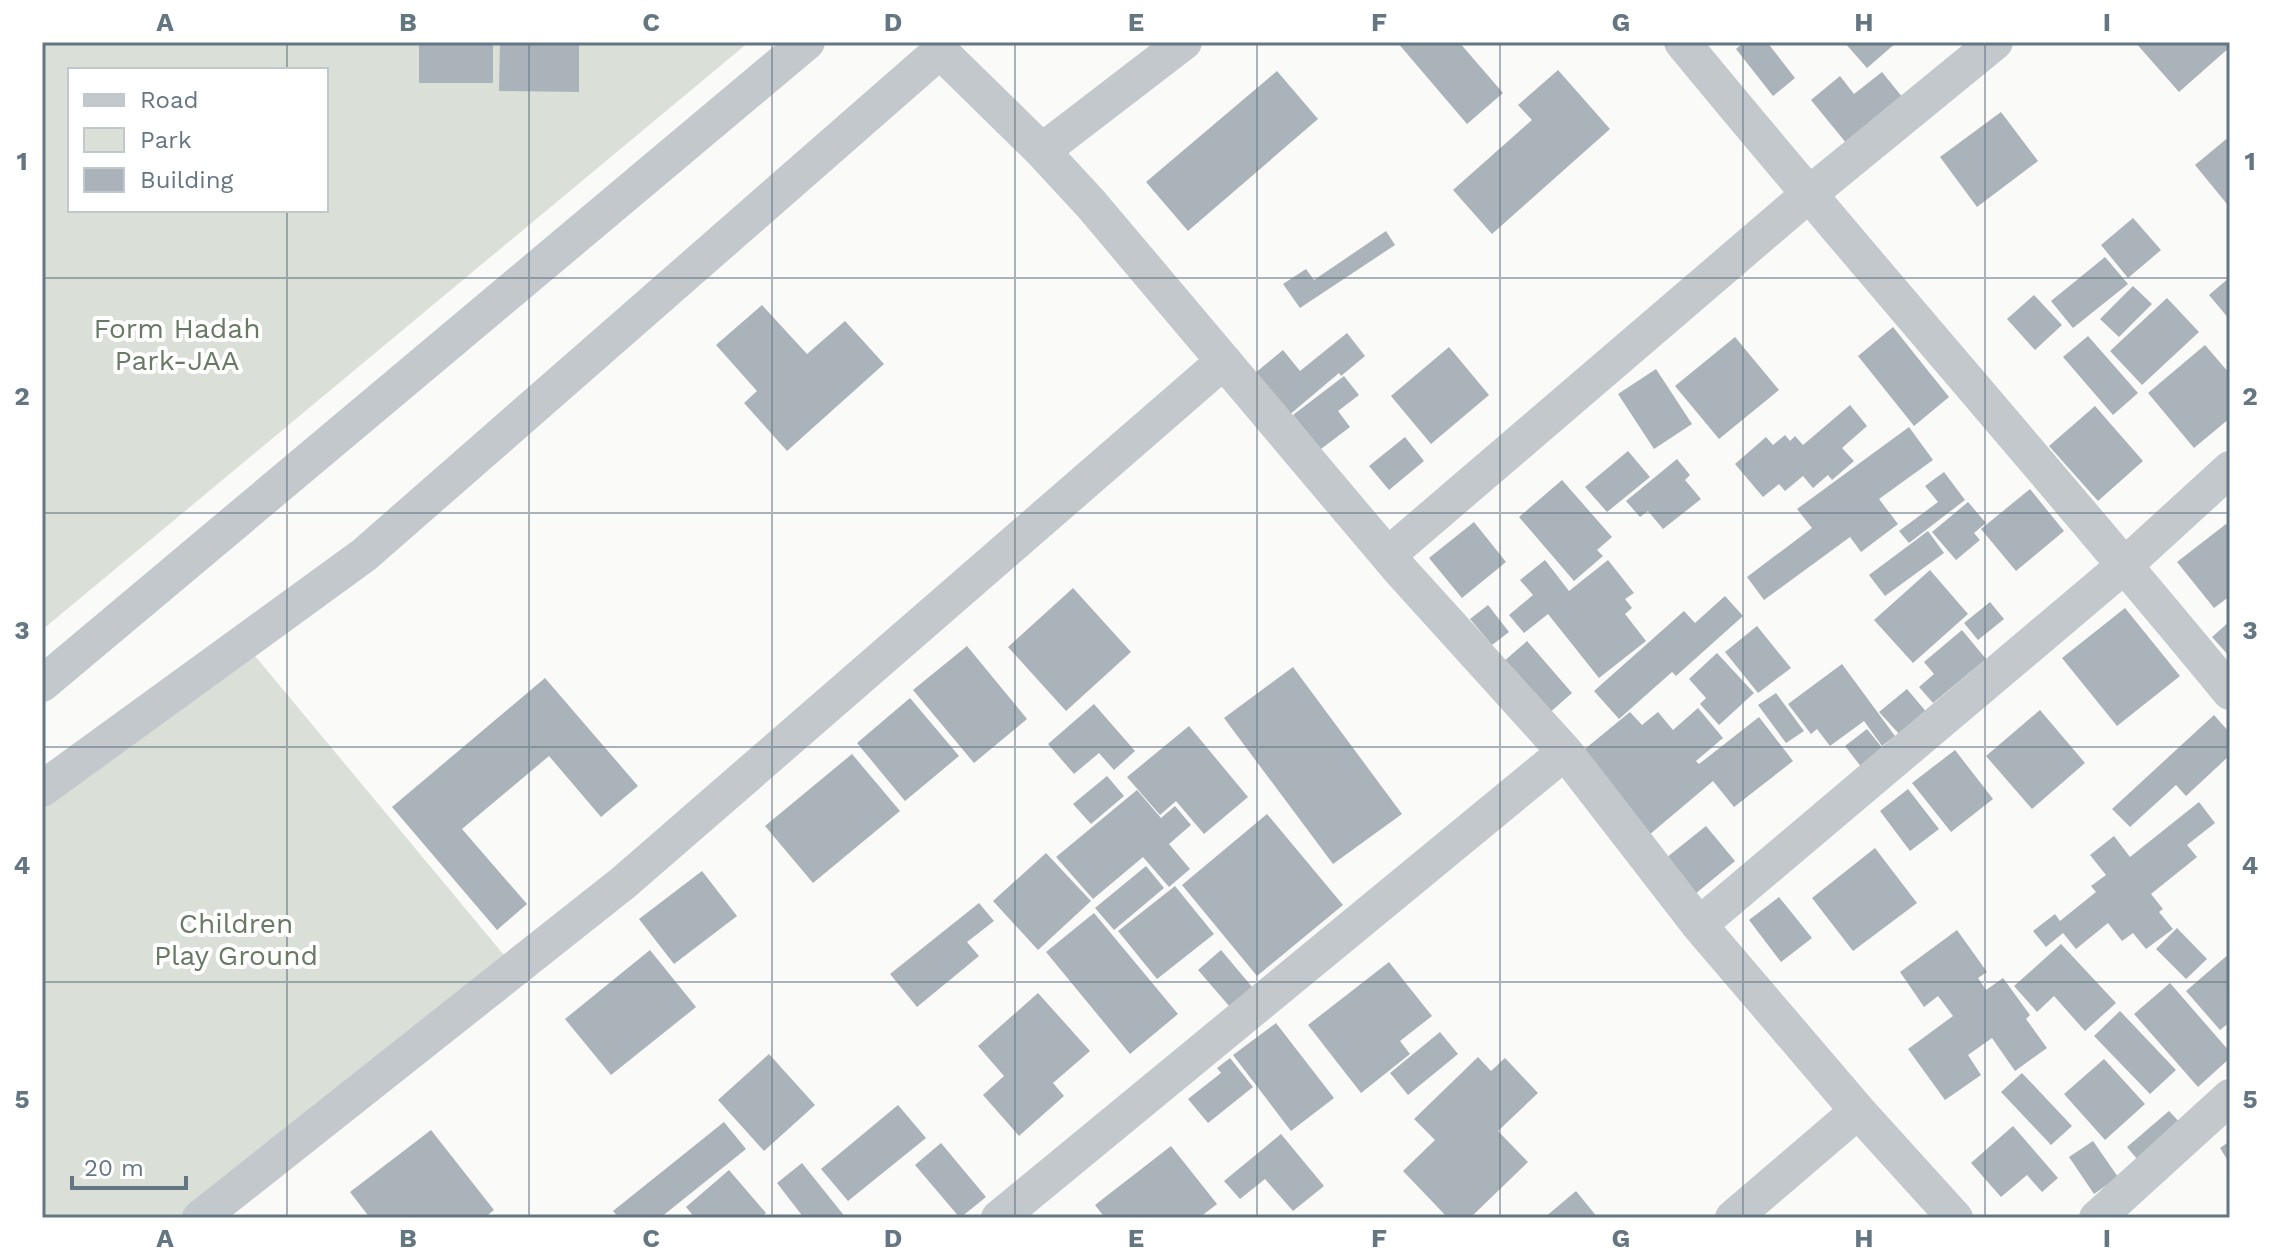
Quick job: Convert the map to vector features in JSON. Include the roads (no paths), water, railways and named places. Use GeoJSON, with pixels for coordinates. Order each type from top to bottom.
{"type":"FeatureCollection","features":[{"type":"Feature","properties":{"kind":"street"},"geometry":{"type":"LineString","coordinates":[[42,684],[807,42]]}},
{"type":"Feature","properties":{"kind":"street"},"geometry":{"type":"LineString","coordinates":[[1042,151],[1184,42]]}},
{"type":"Feature","properties":{"kind":"street"},"geometry":{"type":"LineString","coordinates":[[1682,42],[2230,692]]}},
{"type":"Feature","properties":{"kind":"street"},"geometry":{"type":"LineString","coordinates":[[1388,555],[1808,195],[1995,42]]}},
{"type":"Feature","properties":{"kind":"street"},"geometry":{"type":"LineString","coordinates":[[42,789],[364,555],[940,51],[1091,204],[1388,555],[1565,752],[1699,925],[1858,1111],[1955,1218]]}},
{"type":"Feature","properties":{"kind":"street"},"geometry":{"type":"LineString","coordinates":[[200,1218],[623,883],[1224,361]]}},
{"type":"Feature","properties":{"kind":"street"},"geometry":{"type":"LineString","coordinates":[[1699,925],[2125,565],[2230,469]]}},
{"type":"Feature","properties":{"kind":"street"},"geometry":{"type":"LineString","coordinates":[[999,1218],[1565,752]]}},
{"type":"Feature","properties":{"kind":"street"},"geometry":{"type":"LineString","coordinates":[[2097,1218],[2230,1097]]}},
{"type":"Feature","properties":{"kind":"street"},"geometry":{"type":"LineString","coordinates":[[1733,1218],[1858,1111]]}},
{"type":"Feature","properties":{"kind":"park label","name":"Form Hadah Park-JAA"},"geometry":{"type":"Point","coordinates":[177,344]}},
{"type":"Feature","properties":{"kind":"park label","name":"Children Play Ground"},"geometry":{"type":"Point","coordinates":[236,939]}}]}
